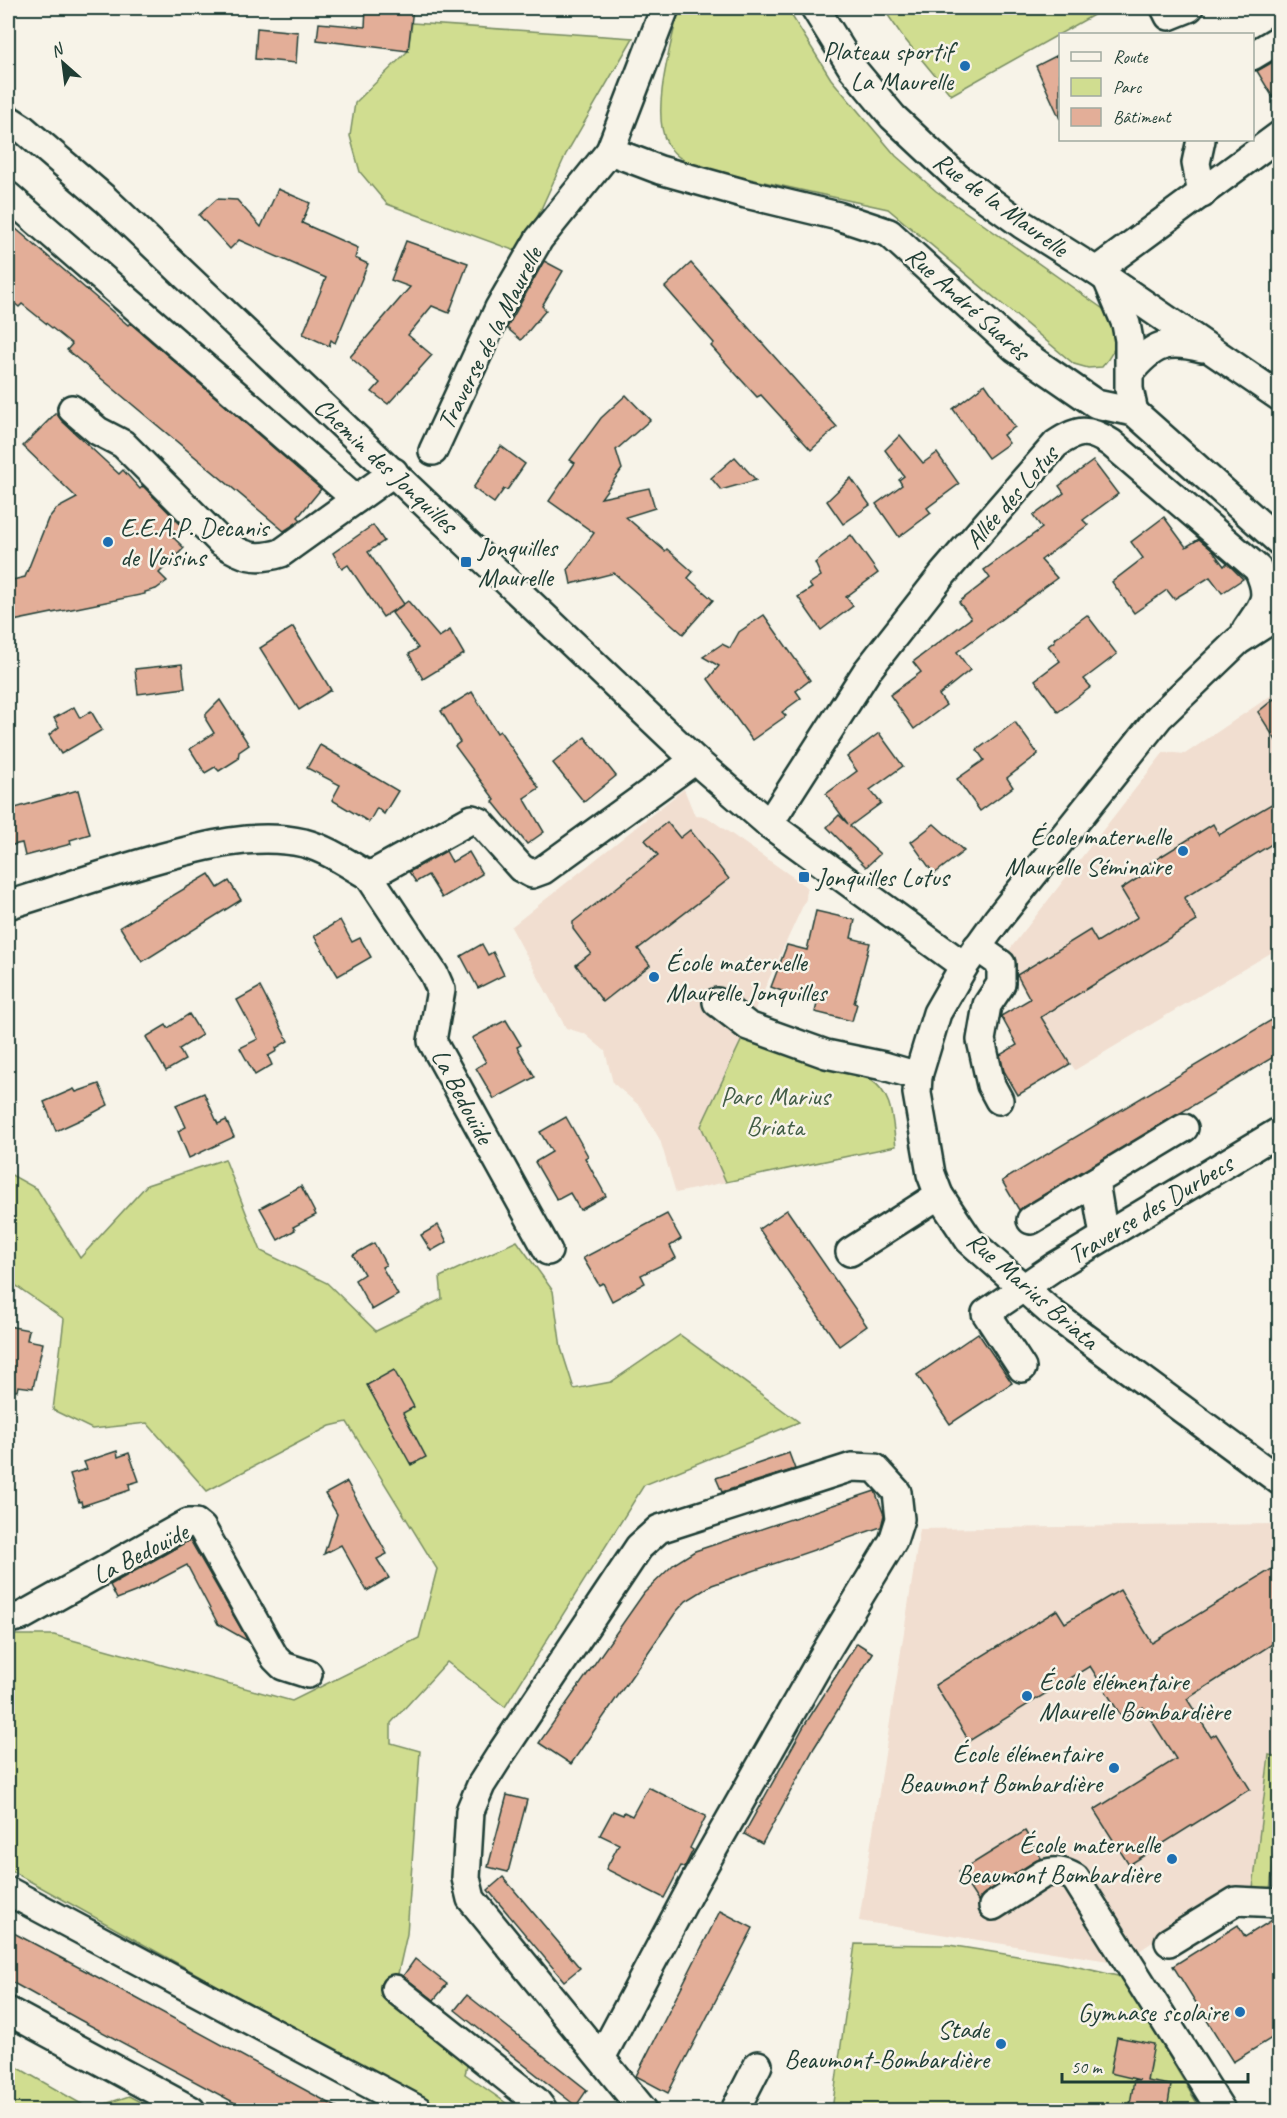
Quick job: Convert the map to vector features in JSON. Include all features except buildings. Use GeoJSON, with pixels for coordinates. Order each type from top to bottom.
{"type":"FeatureCollection","features":[{"type":"Feature","properties":{"kind":"street","name":"Traverse de la Maurelle"},"geometry":{"type":"LineString","coordinates":[[433,451],[499,308],[539,239],[610,151],[665,8]]}},
{"type":"Feature","properties":{"kind":"street","name":"Rue de la Maurelle"},"geometry":{"type":"LineString","coordinates":[[815,8],[853,69],[893,117],[957,177],[1023,225],[1101,275],[1280,397]]}},
{"type":"Feature","properties":{"kind":"street"},"geometry":{"type":"LineString","coordinates":[[1165,8],[1169,16],[1189,8]]}},
{"type":"Feature","properties":{"kind":"street"},"geometry":{"type":"LineString","coordinates":[[1254,55],[1280,39]]}},
{"type":"Feature","properties":{"kind":"street","name":"Chemin des Jonquilles"},"geometry":{"type":"LineString","coordinates":[[8,119],[22,128],[106,200],[695,760],[769,824],[970,956],[1000,964],[1001,984],[987,1005],[981,1040],[991,1085],[999,1100]]}},
{"type":"Feature","properties":{"kind":"street"},"geometry":{"type":"LineString","coordinates":[[1134,412],[1129,389],[1126,324],[1101,275],[1280,135]]}},
{"type":"Feature","properties":{"kind":"street"},"geometry":{"type":"LineString","coordinates":[[1201,141],[1196,163],[1202,194]]}},
{"type":"Feature","properties":{"kind":"street","name":"Rue André Suarès"},"geometry":{"type":"LineString","coordinates":[[610,151],[660,171],[838,216],[889,233],[1015,348],[1096,404],[1134,412],[1280,542]]}},
{"type":"Feature","properties":{"kind":"street"},"geometry":{"type":"LineString","coordinates":[[8,196],[356,499]]}},
{"type":"Feature","properties":{"kind":"street","name":"Rue de la Maurelle"},"geometry":{"type":"LineString","coordinates":[[1130,372],[1144,355],[1163,344],[1182,343],[1212,351]]}},
{"type":"Feature","properties":{"kind":"street"},"geometry":{"type":"LineString","coordinates":[[72,409],[99,431],[123,444],[220,542],[239,554],[264,558],[281,553],[394,472]]}},
{"type":"Feature","properties":{"kind":"street","name":"Allée des Lotus"},"geometry":{"type":"LineString","coordinates":[[769,824],[867,671],[943,574],[1056,444],[1073,433],[1097,434],[1111,443],[1258,569],[1266,586],[1264,603],[1238,641]]}},
{"type":"Feature","properties":{"kind":"street"},"geometry":{"type":"LineString","coordinates":[[1238,641],[1280,601]]}},
{"type":"Feature","properties":{"kind":"street","name":"Rue Marius Briata"},"geometry":{"type":"LineString","coordinates":[[1280,614],[1238,641],[1159,717],[970,956],[937,1013],[918,1076],[917,1093],[931,1174],[939,1195],[969,1240],[1052,1313],[1280,1481]]}},
{"type":"Feature","properties":{"kind":"street"},"geometry":{"type":"LineString","coordinates":[[369,876],[472,819],[480,822],[521,868],[532,874],[543,870],[695,760]]}},
{"type":"Feature","properties":{"kind":"street","name":"La Bedouïde"},"geometry":{"type":"LineString","coordinates":[[8,905],[215,843],[270,840],[304,843],[334,855],[369,876],[434,974],[441,990],[432,1041],[548,1251]]}},
{"type":"Feature","properties":{"kind":"street"},"geometry":{"type":"LineString","coordinates":[[717,1002],[748,1026],[826,1054],[884,1066],[918,1076]]}},
{"type":"Feature","properties":{"kind":"street"},"geometry":{"type":"LineString","coordinates":[[1031,1220],[1184,1128]]}},
{"type":"Feature","properties":{"kind":"street","name":"Traverse des Durbecs"},"geometry":{"type":"LineString","coordinates":[[1022,1368],[986,1313],[1104,1236],[1280,1131]]}},
{"type":"Feature","properties":{"kind":"street"},"geometry":{"type":"LineString","coordinates":[[1095,1182],[1104,1236]]}},
{"type":"Feature","properties":{"kind":"street"},"geometry":{"type":"LineString","coordinates":[[850,1252],[939,1195]]}},
{"type":"Feature","properties":{"kind":"street"},"geometry":{"type":"LineString","coordinates":[[601,2058],[701,1871],[822,1658],[893,1541],[900,1519],[897,1492],[875,1468],[852,1467],[659,1529],[639,1547],[481,1785],[471,1811],[466,1878],[471,1899],[643,2110]]}},
{"type":"Feature","properties":{"kind":"street","name":"La Bedouïde"},"geometry":{"type":"LineString","coordinates":[[8,1619],[22,1616],[189,1523],[196,1523],[202,1528],[275,1658],[289,1668],[308,1674]]}},
{"type":"Feature","properties":{"kind":"street"},"geometry":{"type":"LineString","coordinates":[[993,1906],[1043,1874],[1064,1872],[1075,1878],[1221,2110]]}},
{"type":"Feature","properties":{"kind":"street"},"geometry":{"type":"LineString","coordinates":[[8,1891],[418,2110]]}},
{"type":"Feature","properties":{"kind":"street"},"geometry":{"type":"LineString","coordinates":[[1169,1942],[1236,1901],[1280,1903]]}},
{"type":"Feature","properties":{"kind":"street"},"geometry":{"type":"LineString","coordinates":[[395,1989],[536,2101],[543,2110]]}},
{"type":"Feature","properties":{"kind":"street"},"geometry":{"type":"LineString","coordinates":[[8,2011],[191,2110]]}},
{"type":"Feature","properties":{"kind":"street"},"geometry":{"type":"LineString","coordinates":[[735,2110],[758,2065]]}},
{"type":"Feature","properties":{"kind":"shaded area","name":"École maternelle Maurelle Séminaire"},"geometry":{"type":"Polygon","coordinates":[[[1279,690],[1279,948],[1075,1070],[1003,958],[1164,752],[1185,754],[1279,690]]]}},
{"type":"Feature","properties":{"kind":"shaded area","name":"École maternelle Maurelle Jonquilles"},"geometry":{"type":"Polygon","coordinates":[[[684,789],[695,816],[707,817],[807,887],[806,899],[701,1126],[726,1182],[676,1193],[660,1140],[641,1107],[613,1083],[605,1051],[585,1034],[566,1028],[511,927],[684,789]]]}},
{"type":"Feature","properties":{"kind":"shaded area"},"geometry":{"type":"Polygon","coordinates":[[[1273,1524],[1273,1548],[1280,1549],[1279,1898],[1222,1896],[1121,1963],[859,1921],[920,1529],[1273,1524]]]}},
{"type":"Feature","properties":{"kind":"green space"},"geometry":{"type":"Polygon","coordinates":[[[679,8],[787,8],[831,79],[896,156],[936,191],[1106,311],[1116,333],[1115,346],[1108,360],[1102,367],[1088,368],[1074,364],[888,209],[704,169],[678,156],[670,148],[662,130],[661,96],[679,8]]]}},
{"type":"Feature","properties":{"kind":"green space","name":"Plateau sportif La Maurelle"},"geometry":{"type":"Polygon","coordinates":[[[883,8],[1106,8],[951,95],[903,37],[883,8]]]}},
{"type":"Feature","properties":{"kind":"green space"},"geometry":{"type":"Polygon","coordinates":[[[412,23],[633,38],[566,154],[521,253],[387,204],[360,172],[350,136],[355,103],[408,51],[412,23]]]}},
{"type":"Feature","properties":{"kind":"green space","name":"Parc Marius Briata"},"geometry":{"type":"Polygon","coordinates":[[[744,1035],[871,1080],[879,1086],[888,1101],[896,1146],[726,1182],[701,1126],[744,1035]]]}},
{"type":"Feature","properties":{"kind":"green space"},"geometry":{"type":"Polygon","coordinates":[[[225,1159],[261,1251],[327,1283],[376,1331],[442,1299],[440,1277],[517,1241],[553,1291],[561,1348],[574,1389],[611,1382],[680,1335],[799,1422],[644,1485],[505,1707],[447,1662],[391,1723],[391,1743],[420,1751],[407,1934],[397,1978],[469,2059],[465,2074],[516,2110],[441,2110],[8,1869],[8,1635],[54,1635],[292,1701],[419,1638],[437,1569],[347,1422],[330,1426],[207,1491],[147,1423],[92,1429],[53,1410],[64,1319],[8,1280],[8,1173],[37,1189],[80,1258],[147,1185],[225,1159]]]}},
{"type":"Feature","properties":{"kind":"green space"},"geometry":{"type":"Polygon","coordinates":[[[1269,1755],[1279,1757],[1279,1813],[1270,1890],[1253,1888],[1269,1755]]]}},
{"type":"Feature","properties":{"kind":"green space","name":"Stade Beaumont-Bombardière"},"geometry":{"type":"Polygon","coordinates":[[[855,1944],[949,1945],[1061,1963],[1122,1977],[1201,2110],[832,2110],[855,1944]]]}},
{"type":"Feature","properties":{"kind":"green space"},"geometry":{"type":"Polygon","coordinates":[[[8,2062],[90,2109],[129,2096],[155,2110],[8,2110],[8,2062]]]}},
{"type":"Feature","properties":{"kind":"place","name":"Plateau sportif La Maurelle"},"geometry":{"type":"Point","coordinates":[965,66]}},
{"type":"Feature","properties":{"kind":"place","name":"E.E.A.P. Decanis de Voisins"},"geometry":{"type":"Point","coordinates":[108,542]}},
{"type":"Feature","properties":{"kind":"place","name":"Jonquilles Maurelle"},"geometry":{"type":"Point","coordinates":[466,562]}},
{"type":"Feature","properties":{"kind":"place","name":"École maternelle Maurelle Séminaire"},"geometry":{"type":"Point","coordinates":[1183,851]}},
{"type":"Feature","properties":{"kind":"place","name":"Jonquilles Lotus"},"geometry":{"type":"Point","coordinates":[804,877]}},
{"type":"Feature","properties":{"kind":"place","name":"École maternelle Maurelle Jonquilles"},"geometry":{"type":"Point","coordinates":[654,977]}},
{"type":"Feature","properties":{"kind":"place","name":"École élémentaire Maurelle Bombardière"},"geometry":{"type":"Point","coordinates":[1027,1696]}},
{"type":"Feature","properties":{"kind":"place","name":"École élémentaire Beaumont Bombardière"},"geometry":{"type":"Point","coordinates":[1114,1768]}},
{"type":"Feature","properties":{"kind":"place","name":"École maternelle Beaumont Bombardière"},"geometry":{"type":"Point","coordinates":[1172,1859]}},
{"type":"Feature","properties":{"kind":"place","name":"Gymnase scolaire"},"geometry":{"type":"Point","coordinates":[1240,2012]}},
{"type":"Feature","properties":{"kind":"place","name":"Stade Beaumont-Bombardière"},"geometry":{"type":"Point","coordinates":[1001,2044]}}]}
